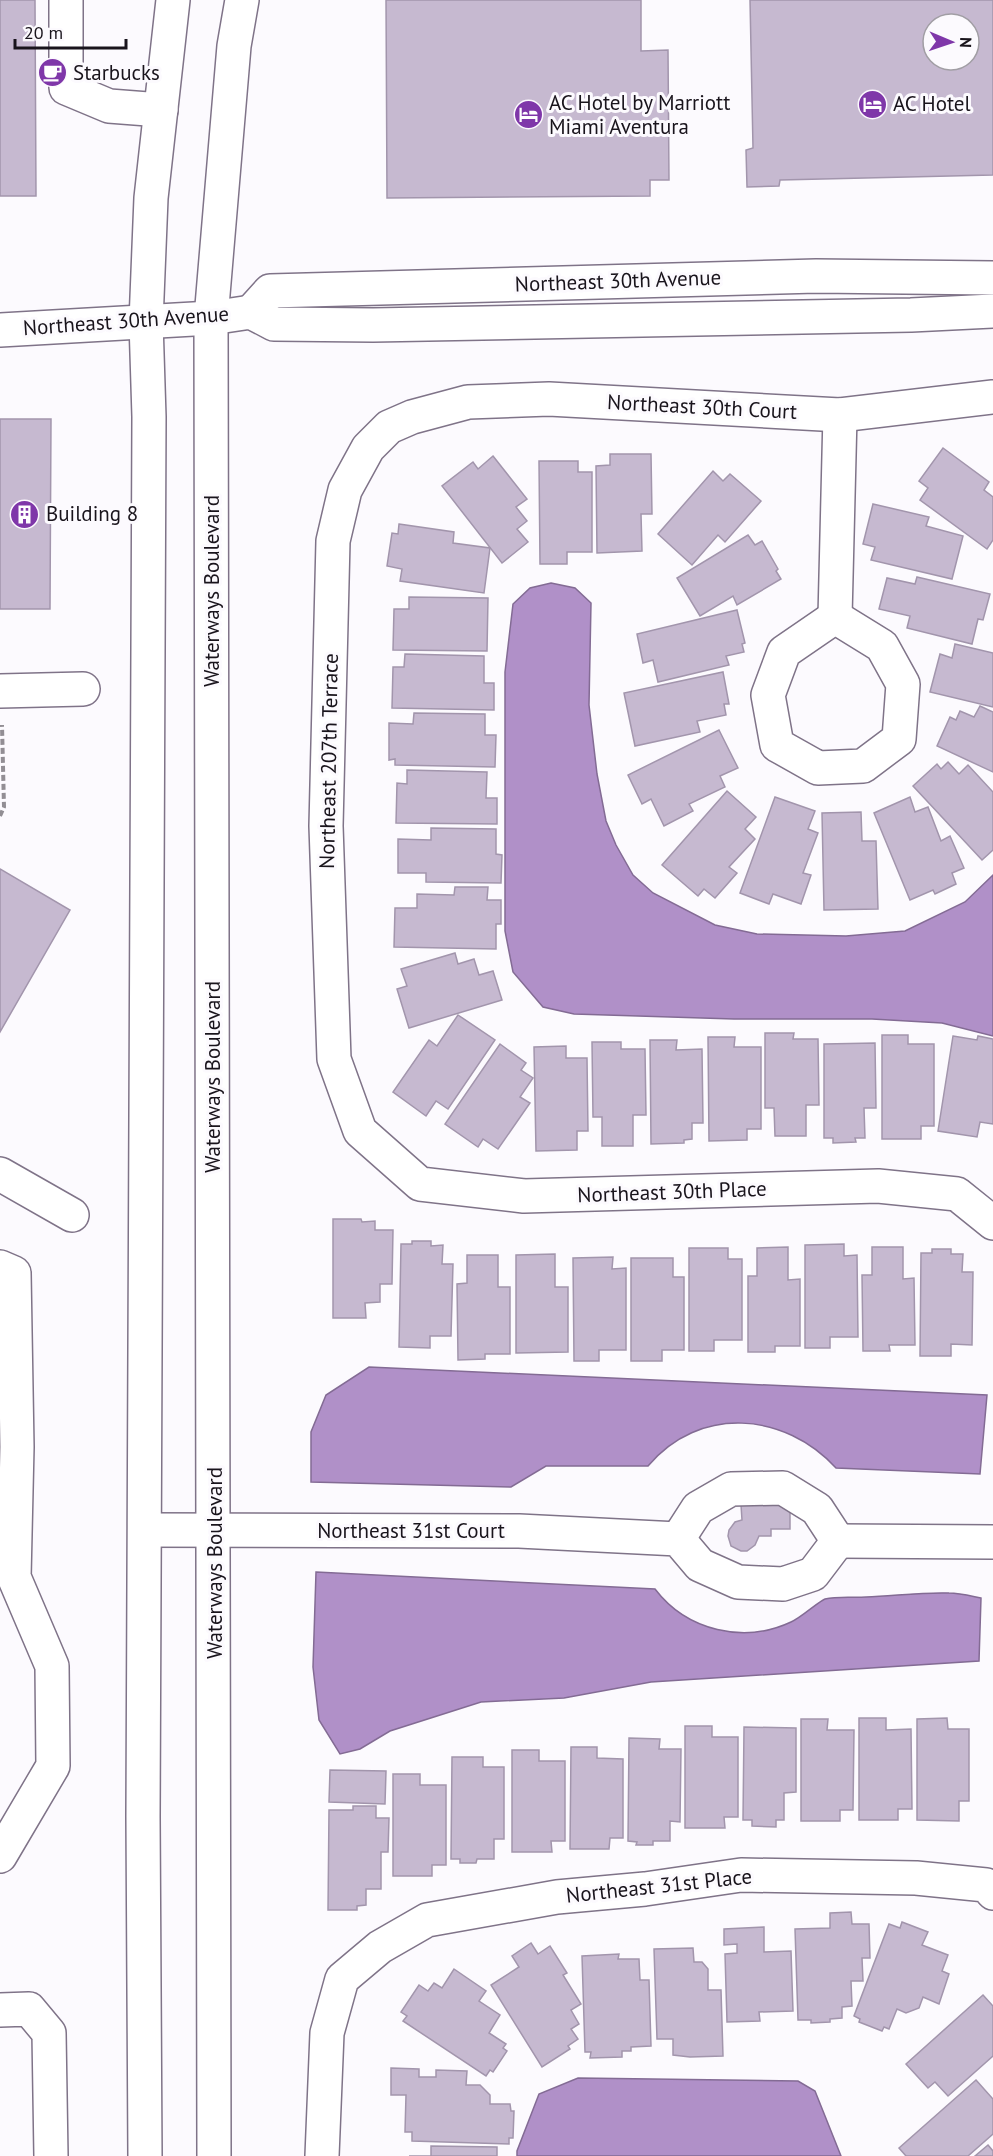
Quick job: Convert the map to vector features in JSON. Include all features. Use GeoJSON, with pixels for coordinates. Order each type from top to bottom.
{"type":"FeatureCollection","features":[{"type":"Feature","properties":{"kind":"street"},"geometry":{"type":"LineString","coordinates":[[66,0],[66,88],[109,106],[161,110]]}},
{"type":"Feature","properties":{"kind":"street"},"geometry":{"type":"LineString","coordinates":[[145,2156],[149,417],[146,322],[152,198],[173,0]]}},
{"type":"Feature","properties":{"kind":"street","name":"Waterways Boulevard"},"geometry":{"type":"LineString","coordinates":[[214,2156],[215,1530],[211,318],[234,46],[242,0]]}},
{"type":"Feature","properties":{"kind":"street","name":"Northeast 30th Avenue"},"geometry":{"type":"LineString","coordinates":[[251,312],[270,291],[816,276],[993,278]]}},
{"type":"Feature","properties":{"kind":"street","name":"Northeast 30th Avenue"},"geometry":{"type":"LineString","coordinates":[[0,330],[211,318],[251,312],[274,324],[373,325],[898,316],[993,311]]}},
{"type":"Feature","properties":{"kind":"street","name":"Northeast 30th Court"},"geometry":{"type":"LineString","coordinates":[[412,417],[468,402],[549,399],[840,415],[993,397]]}},
{"type":"Feature","properties":{"kind":"street"},"geometry":{"type":"LineString","coordinates":[[835,618],[840,415]]}},
{"type":"Feature","properties":{"kind":"street","name":"Northeast 207th Terrace"},"geometry":{"type":"LineString","coordinates":[[360,1131],[334,1059],[326,826],[333,541],[345,490],[368,448],[389,427],[412,417]]}},
{"type":"Feature","properties":{"kind":"street"},"geometry":{"type":"LineString","coordinates":[[835,618],[882,646],[903,684],[899,739],[863,766],[818,768],[777,745],[768,695],[784,652],[835,618]]}},
{"type":"Feature","properties":{"kind":"street"},"geometry":{"type":"LineString","coordinates":[[1,691],[83,689]]}},
{"type":"Feature","properties":{"kind":"street","name":"Northeast 30th Place"},"geometry":{"type":"LineString","coordinates":[[360,1131],[420,1184],[524,1196],[878,1186],[957,1194],[993,1223]]}},
{"type":"Feature","properties":{"kind":"street"},"geometry":{"type":"LineString","coordinates":[[0,1174],[72,1215]]}},
{"type":"Feature","properties":{"kind":"street"},"geometry":{"type":"LineString","coordinates":[[0,1267],[14,1273],[16,1447],[7,1566],[14,1577],[52,1666],[53,1766],[0,1856]]}},
{"type":"Feature","properties":{"kind":"street"},"geometry":{"type":"LineString","coordinates":[[783,1488],[817,1509],[838,1541],[813,1574],[783,1584],[738,1582],[700,1565],[678,1539],[698,1508],[731,1489],[783,1488]]}},
{"type":"Feature","properties":{"kind":"street","name":"Northeast 31st Court"},"geometry":{"type":"LineString","coordinates":[[145,1530],[519,1531],[678,1539]]}},
{"type":"Feature","properties":{"kind":"street"},"geometry":{"type":"LineString","coordinates":[[838,1541],[993,1542]]}},
{"type":"Feature","properties":{"kind":"street","name":"Northeast 31st Place"},"geometry":{"type":"LineString","coordinates":[[322,2156],[327,2033],[342,1979],[380,1947],[427,1920],[557,1897],[741,1875],[991,1880]]}},
{"type":"Feature","properties":{"kind":"street"},"geometry":{"type":"LineString","coordinates":[[0,2010],[29,2009],[49,2033],[51,2156]]}},
{"type":"Feature","properties":{"kind":"path"},"geometry":{"type":"LineString","coordinates":[[0,816],[4,807],[1,691]]}},
{"type":"Feature","properties":{"kind":"shaded area"},"geometry":{"type":"Polygon","coordinates":[[[551,583],[575,588],[591,603],[589,705],[597,774],[606,821],[633,875],[653,893],[715,925],[757,934],[846,936],[905,931],[965,902],[993,875],[993,1036],[942,1023],[872,1019],[734,1019],[574,1014],[543,1007],[513,972],[505,931],[505,672],[513,604],[530,588],[551,583]]]}},
{"type":"Feature","properties":{"kind":"shaded area"},"geometry":{"type":"Polygon","coordinates":[[[369,1367],[987,1395],[980,1474],[836,1468],[815,1449],[792,1435],[768,1427],[742,1423],[716,1425],[692,1433],[669,1446],[648,1466],[546,1466],[511,1487],[311,1482],[311,1432],[326,1395],[369,1367]]]}},
{"type":"Feature","properties":{"kind":"shaded area"},"geometry":{"type":"Polygon","coordinates":[[[316,1572],[655,1589],[683,1615],[717,1630],[736,1632],[773,1629],[795,1620],[822,1600],[830,1598],[929,1593],[957,1594],[981,1598],[979,1661],[651,1682],[564,1698],[481,1702],[390,1731],[360,1749],[340,1754],[319,1720],[313,1667],[316,1572]]]}},
{"type":"Feature","properties":{"kind":"shaded area"},"geometry":{"type":"Polygon","coordinates":[[[578,2078],[798,2081],[815,2091],[841,2156],[517,2156],[539,2094],[578,2078]]]}},
{"type":"Feature","properties":{"kind":"building"},"geometry":{"type":"Polygon","coordinates":[[[0,0],[35,0],[36,196],[0,196],[0,0]]]}},
{"type":"Feature","properties":{"kind":"building","name":"AC Hotel by Marriott Miami Aventura"},"geometry":{"type":"Polygon","coordinates":[[[386,0],[641,0],[641,51],[668,50],[669,180],[650,180],[650,196],[387,198],[386,0]]]}},
{"type":"Feature","properties":{"kind":"building","name":"AC Hotel"},"geometry":{"type":"Polygon","coordinates":[[[750,0],[993,0],[993,175],[780,180],[779,186],[747,187],[746,150],[753,148],[750,0]]]}},
{"type":"Feature","properties":{"kind":"building","name":"Building 8"},"geometry":{"type":"Polygon","coordinates":[[[0,419],[51,419],[50,609],[0,609],[0,419]]]}},
{"type":"Feature","properties":{"kind":"building"},"geometry":{"type":"Polygon","coordinates":[[[943,448],[989,482],[984,490],[993,497],[993,540],[987,549],[920,500],[928,488],[919,481],[943,448]]]}},
{"type":"Feature","properties":{"kind":"building"},"geometry":{"type":"Polygon","coordinates":[[[610,454],[651,454],[652,514],[641,514],[642,551],[597,553],[596,466],[610,465],[610,454]]]}},
{"type":"Feature","properties":{"kind":"building"},"geometry":{"type":"Polygon","coordinates":[[[493,456],[527,499],[516,507],[527,521],[517,529],[528,542],[502,563],[442,486],[473,462],[478,469],[493,456]]]}},
{"type":"Feature","properties":{"kind":"building"},"geometry":{"type":"Polygon","coordinates":[[[539,461],[578,461],[578,472],[592,472],[592,552],[567,552],[567,564],[540,564],[539,461]]]}},
{"type":"Feature","properties":{"kind":"building"},"geometry":{"type":"Polygon","coordinates":[[[713,471],[723,481],[730,474],[761,501],[725,542],[718,535],[692,565],[658,534],[713,471]]]}},
{"type":"Feature","properties":{"kind":"building"},"geometry":{"type":"Polygon","coordinates":[[[873,504],[929,517],[926,526],[963,536],[952,579],[871,560],[875,547],[863,544],[873,504]]]}},
{"type":"Feature","properties":{"kind":"building"},"geometry":{"type":"Polygon","coordinates":[[[399,524],[454,532],[453,543],[490,548],[484,593],[400,581],[402,569],[387,566],[392,533],[398,534],[399,524]]]}},
{"type":"Feature","properties":{"kind":"building"},"geometry":{"type":"Polygon","coordinates":[[[748,535],[755,545],[762,541],[781,579],[737,605],[733,596],[700,616],[677,578],[748,535]]]}},
{"type":"Feature","properties":{"kind":"building"},"geometry":{"type":"Polygon","coordinates":[[[917,577],[990,594],[983,620],[978,619],[972,644],[907,628],[910,616],[879,609],[887,578],[915,584],[917,577]]]}},
{"type":"Feature","properties":{"kind":"building"},"geometry":{"type":"Polygon","coordinates":[[[409,597],[488,598],[487,651],[393,650],[394,609],[409,609],[409,597]]]}},
{"type":"Feature","properties":{"kind":"building"},"geometry":{"type":"Polygon","coordinates":[[[737,610],[745,643],[742,644],[744,652],[726,656],[729,665],[658,682],[653,660],[643,663],[637,634],[737,610]]]}},
{"type":"Feature","properties":{"kind":"building"},"geometry":{"type":"Polygon","coordinates":[[[955,644],[993,653],[993,707],[930,692],[940,654],[952,658],[955,644]]]}},
{"type":"Feature","properties":{"kind":"building"},"geometry":{"type":"Polygon","coordinates":[[[405,654],[484,656],[484,683],[494,683],[494,710],[392,708],[393,667],[404,667],[405,654]]]}},
{"type":"Feature","properties":{"kind":"building"},"geometry":{"type":"Polygon","coordinates":[[[723,672],[729,704],[724,704],[726,715],[697,721],[700,732],[635,746],[624,693],[723,672]]]}},
{"type":"Feature","properties":{"kind":"building"},"geometry":{"type":"Polygon","coordinates":[[[980,706],[993,712],[993,772],[937,746],[950,717],[956,720],[960,711],[974,717],[980,706]]]}},
{"type":"Feature","properties":{"kind":"building"},"geometry":{"type":"Polygon","coordinates":[[[414,713],[485,714],[485,735],[496,735],[495,767],[395,765],[395,759],[389,760],[389,723],[413,724],[414,713]]]}},
{"type":"Feature","properties":{"kind":"building"},"geometry":{"type":"Polygon","coordinates":[[[719,730],[738,768],[720,776],[725,787],[689,804],[693,811],[664,826],[651,799],[642,804],[628,775],[719,730]]]}},
{"type":"Feature","properties":{"kind":"building"},"geometry":{"type":"Polygon","coordinates":[[[948,762],[959,774],[968,765],[993,792],[993,850],[982,860],[913,786],[937,764],[941,769],[948,762]]]}},
{"type":"Feature","properties":{"kind":"building"},"geometry":{"type":"Polygon","coordinates":[[[407,770],[487,772],[486,798],[497,798],[497,824],[396,823],[397,783],[407,784],[407,770]]]}},
{"type":"Feature","properties":{"kind":"building"},"geometry":{"type":"Polygon","coordinates":[[[727,791],[756,817],[745,829],[755,839],[729,867],[737,873],[715,898],[704,889],[698,896],[662,865],[727,791]]]}},
{"type":"Feature","properties":{"kind":"building"},"geometry":{"type":"Polygon","coordinates":[[[775,797],[815,811],[808,829],[818,833],[803,873],[811,875],[801,904],[773,894],[769,904],[740,893],[775,797]]]}},
{"type":"Feature","properties":{"kind":"building"},"geometry":{"type":"Polygon","coordinates":[[[910,797],[915,812],[928,807],[941,841],[950,836],[964,868],[952,873],[956,884],[935,894],[933,890],[910,900],[874,813],[910,797]]]}},
{"type":"Feature","properties":{"kind":"building"},"geometry":{"type":"Polygon","coordinates":[[[861,812],[862,841],[876,841],[878,909],[824,910],[822,813],[861,812]]]}},
{"type":"Feature","properties":{"kind":"building"},"geometry":{"type":"Polygon","coordinates":[[[431,828],[496,829],[496,854],[502,855],[501,883],[426,882],[426,873],[398,873],[398,839],[431,840],[431,828]]]}},
{"type":"Feature","properties":{"kind":"building"},"geometry":{"type":"Polygon","coordinates":[[[0,869],[70,910],[0,1032],[0,869]]]}},
{"type":"Feature","properties":{"kind":"building"},"geometry":{"type":"Polygon","coordinates":[[[455,887],[488,887],[487,900],[501,900],[501,924],[496,924],[496,949],[394,947],[395,908],[417,908],[417,894],[454,895],[455,887]]]}},
{"type":"Feature","properties":{"kind":"building"},"geometry":{"type":"Polygon","coordinates":[[[455,953],[458,964],[474,959],[479,975],[493,971],[502,1000],[409,1028],[397,989],[407,986],[401,969],[455,953]]]}},
{"type":"Feature","properties":{"kind":"building"},"geometry":{"type":"Polygon","coordinates":[[[458,1015],[495,1040],[448,1109],[436,1101],[426,1116],[393,1092],[429,1040],[437,1046],[458,1015]]]}},
{"type":"Feature","properties":{"kind":"building"},"geometry":{"type":"Polygon","coordinates":[[[765,1033],[794,1033],[793,1039],[818,1039],[819,1105],[806,1105],[806,1136],[775,1136],[774,1108],[765,1108],[765,1033]]]}},
{"type":"Feature","properties":{"kind":"building"},"geometry":{"type":"Polygon","coordinates":[[[882,1035],[908,1035],[908,1044],[934,1044],[934,1126],[921,1126],[921,1139],[882,1139],[882,1035]]]}},
{"type":"Feature","properties":{"kind":"building"},"geometry":{"type":"Polygon","coordinates":[[[953,1036],[977,1040],[978,1036],[993,1039],[993,1124],[980,1122],[977,1137],[938,1131],[953,1036]]]}},
{"type":"Feature","properties":{"kind":"building"},"geometry":{"type":"Polygon","coordinates":[[[708,1037],[735,1037],[734,1047],[761,1047],[761,1129],[747,1129],[747,1140],[709,1141],[708,1037]]]}},
{"type":"Feature","properties":{"kind":"building"},"geometry":{"type":"Polygon","coordinates":[[[650,1040],[677,1040],[676,1050],[702,1049],[703,1123],[692,1123],[692,1139],[684,1140],[684,1143],[651,1144],[650,1040]]]}},
{"type":"Feature","properties":{"kind":"building"},"geometry":{"type":"Polygon","coordinates":[[[592,1042],[621,1042],[621,1049],[645,1049],[646,1115],[633,1115],[633,1146],[602,1146],[602,1117],[593,1117],[592,1042]]]}},
{"type":"Feature","properties":{"kind":"building"},"geometry":{"type":"Polygon","coordinates":[[[875,1043],[876,1108],[864,1108],[865,1138],[855,1138],[856,1142],[833,1143],[833,1138],[824,1138],[824,1044],[875,1043]]]}},
{"type":"Feature","properties":{"kind":"building"},"geometry":{"type":"Polygon","coordinates":[[[500,1044],[526,1063],[521,1070],[533,1078],[520,1097],[530,1103],[498,1149],[483,1139],[478,1147],[445,1124],[500,1044]]]}},
{"type":"Feature","properties":{"kind":"building"},"geometry":{"type":"Polygon","coordinates":[[[566,1046],[566,1058],[587,1058],[588,1131],[577,1131],[577,1150],[536,1151],[534,1047],[566,1046]]]}},
{"type":"Feature","properties":{"kind":"building"},"geometry":{"type":"Polygon","coordinates":[[[333,1219],[375,1221],[375,1230],[393,1230],[392,1284],[380,1284],[380,1302],[365,1303],[366,1318],[333,1318],[333,1219]]]}},
{"type":"Feature","properties":{"kind":"building"},"geometry":{"type":"Polygon","coordinates":[[[412,1241],[431,1241],[431,1246],[443,1245],[442,1264],[453,1264],[451,1336],[430,1336],[430,1348],[399,1347],[401,1244],[412,1244],[412,1241]]]}},
{"type":"Feature","properties":{"kind":"building"},"geometry":{"type":"Polygon","coordinates":[[[844,1244],[844,1256],[857,1255],[858,1337],[830,1337],[830,1348],[805,1348],[805,1245],[844,1244]]]}},
{"type":"Feature","properties":{"kind":"building"},"geometry":{"type":"Polygon","coordinates":[[[788,1247],[788,1280],[800,1279],[800,1346],[775,1346],[775,1352],[748,1352],[748,1276],[757,1276],[757,1248],[788,1247]]]}},
{"type":"Feature","properties":{"kind":"building"},"geometry":{"type":"Polygon","coordinates":[[[872,1247],[903,1247],[903,1279],[914,1278],[915,1345],[889,1345],[890,1351],[863,1351],[862,1275],[872,1275],[872,1247]]]}},
{"type":"Feature","properties":{"kind":"building"},"geometry":{"type":"Polygon","coordinates":[[[689,1248],[728,1248],[728,1259],[742,1259],[742,1340],[714,1340],[714,1351],[689,1351],[689,1248]]]}},
{"type":"Feature","properties":{"kind":"building"},"geometry":{"type":"Polygon","coordinates":[[[932,1249],[951,1249],[951,1254],[963,1254],[962,1272],[973,1272],[972,1345],[951,1344],[951,1356],[920,1356],[921,1253],[932,1253],[932,1249]]]}},
{"type":"Feature","properties":{"kind":"building"},"geometry":{"type":"Polygon","coordinates":[[[555,1254],[555,1287],[568,1287],[568,1352],[516,1353],[516,1255],[555,1254]]]}},
{"type":"Feature","properties":{"kind":"building"},"geometry":{"type":"Polygon","coordinates":[[[467,1255],[498,1255],[498,1287],[510,1287],[510,1354],[485,1354],[485,1359],[458,1360],[457,1284],[467,1283],[467,1255]]]}},
{"type":"Feature","properties":{"kind":"building"},"geometry":{"type":"Polygon","coordinates":[[[613,1257],[612,1269],[626,1268],[626,1350],[599,1350],[599,1361],[574,1361],[573,1258],[613,1257]]]}},
{"type":"Feature","properties":{"kind":"building"},"geometry":{"type":"Polygon","coordinates":[[[631,1258],[673,1258],[673,1277],[684,1277],[684,1350],[662,1350],[662,1361],[631,1361],[631,1258]]]}},
{"type":"Feature","properties":{"kind":"building"},"geometry":{"type":"Polygon","coordinates":[[[790,1500],[790,1529],[771,1529],[771,1536],[759,1536],[755,1545],[747,1551],[731,1546],[729,1530],[735,1522],[742,1520],[741,1505],[790,1500]]]}},
{"type":"Feature","properties":{"kind":"building"},"geometry":{"type":"Polygon","coordinates":[[[859,1718],[886,1718],[886,1730],[911,1729],[912,1809],[898,1809],[898,1820],[859,1820],[859,1718]]]}},
{"type":"Feature","properties":{"kind":"building"},"geometry":{"type":"Polygon","coordinates":[[[947,1718],[948,1729],[969,1729],[969,1801],[959,1801],[959,1821],[917,1820],[917,1719],[947,1718]]]}},
{"type":"Feature","properties":{"kind":"building"},"geometry":{"type":"Polygon","coordinates":[[[801,1719],[828,1719],[827,1730],[854,1730],[853,1810],[840,1810],[840,1821],[801,1821],[801,1719]]]}},
{"type":"Feature","properties":{"kind":"building"},"geometry":{"type":"Polygon","coordinates":[[[685,1726],[712,1726],[712,1737],[738,1737],[738,1817],[724,1817],[725,1828],[685,1828],[685,1726]]]}},
{"type":"Feature","properties":{"kind":"building"},"geometry":{"type":"Polygon","coordinates":[[[744,1727],[796,1728],[796,1792],[784,1793],[784,1820],[776,1820],[776,1827],[752,1826],[752,1820],[743,1820],[744,1727]]]}},
{"type":"Feature","properties":{"kind":"building"},"geometry":{"type":"Polygon","coordinates":[[[629,1738],[660,1739],[659,1749],[681,1749],[680,1822],[670,1821],[670,1841],[653,1841],[653,1845],[636,1845],[637,1842],[628,1841],[629,1738]]]}},
{"type":"Feature","properties":{"kind":"building"},"geometry":{"type":"Polygon","coordinates":[[[571,1747],[597,1747],[597,1758],[623,1759],[623,1838],[610,1838],[609,1849],[570,1849],[571,1747]]]}},
{"type":"Feature","properties":{"kind":"building"},"geometry":{"type":"Polygon","coordinates":[[[512,1750],[539,1750],[539,1761],[565,1761],[565,1841],[551,1841],[552,1852],[512,1852],[512,1750]]]}},
{"type":"Feature","properties":{"kind":"building"},"geometry":{"type":"Polygon","coordinates":[[[452,1757],[483,1757],[483,1767],[504,1767],[504,1839],[494,1839],[494,1859],[477,1859],[476,1863],[460,1863],[460,1859],[451,1859],[452,1757]]]}},
{"type":"Feature","properties":{"kind":"building"},"geometry":{"type":"Polygon","coordinates":[[[330,1770],[386,1771],[385,1804],[329,1802],[330,1770]]]}},
{"type":"Feature","properties":{"kind":"building"},"geometry":{"type":"Polygon","coordinates":[[[393,1774],[420,1774],[420,1785],[446,1785],[446,1865],[432,1865],[432,1876],[393,1876],[393,1774]]]}},
{"type":"Feature","properties":{"kind":"building"},"geometry":{"type":"Polygon","coordinates":[[[353,1806],[376,1806],[376,1818],[389,1818],[388,1852],[381,1852],[381,1889],[366,1889],[366,1905],[357,1906],[357,1910],[328,1910],[329,1810],[353,1810],[353,1806]]]}},
{"type":"Feature","properties":{"kind":"building"},"geometry":{"type":"Polygon","coordinates":[[[851,1912],[852,1924],[869,1924],[870,1958],[862,1958],[863,1981],[851,1981],[852,2006],[842,2007],[842,2018],[830,2019],[830,2022],[811,2023],[811,2020],[798,2020],[795,1929],[830,1928],[830,1913],[851,1912]]]}},
{"type":"Feature","properties":{"kind":"building"},"geometry":{"type":"Polygon","coordinates":[[[902,1922],[928,1932],[922,1945],[948,1955],[942,1971],[949,1974],[939,2004],[923,1997],[919,2008],[906,2013],[897,2009],[889,2029],[884,2027],[882,2031],[859,2022],[860,2019],[854,2016],[889,1924],[900,1928],[902,1922]]]}},
{"type":"Feature","properties":{"kind":"building"},"geometry":{"type":"Polygon","coordinates":[[[764,1927],[764,1952],[791,1951],[793,2011],[759,2012],[760,2021],[727,2022],[725,1954],[737,1953],[737,1944],[724,1945],[724,1929],[764,1927]]]}},
{"type":"Feature","properties":{"kind":"building"},"geometry":{"type":"Polygon","coordinates":[[[531,1943],[538,1954],[550,1946],[567,1973],[563,1975],[581,2004],[571,2010],[579,2024],[571,2029],[578,2039],[568,2046],[570,2049],[542,2067],[491,1985],[519,1967],[512,1956],[531,1943]]]}},
{"type":"Feature","properties":{"kind":"building"},"geometry":{"type":"Polygon","coordinates":[[[693,1948],[694,1962],[702,1962],[708,1969],[708,1990],[721,1990],[723,2056],[673,2055],[673,2039],[657,2039],[654,1949],[693,1948]]]}},
{"type":"Feature","properties":{"kind":"building"},"geometry":{"type":"Polygon","coordinates":[[[619,1954],[618,1959],[639,1959],[640,1980],[649,1980],[651,2046],[631,2047],[631,2051],[622,2051],[622,2057],[590,2058],[591,2052],[585,2052],[582,1956],[619,1954]]]}},
{"type":"Feature","properties":{"kind":"building"},"geometry":{"type":"Polygon","coordinates":[[[454,1969],[486,1991],[479,2001],[500,2015],[489,2033],[506,2044],[503,2048],[507,2051],[493,2072],[490,2070],[486,2076],[403,2021],[407,2016],[401,2012],[419,1985],[428,1991],[434,1983],[442,1988],[454,1969]]]}},
{"type":"Feature","properties":{"kind":"building"},"geometry":{"type":"Polygon","coordinates":[[[983,1995],[993,2006],[993,2056],[948,2096],[935,2082],[928,2088],[906,2064],[983,1995]]]}},
{"type":"Feature","properties":{"kind":"building"},"geometry":{"type":"Polygon","coordinates":[[[391,2068],[419,2069],[419,2077],[436,2077],[436,2070],[467,2071],[466,2085],[480,2085],[490,2095],[490,2104],[510,2104],[511,2111],[514,2111],[513,2138],[509,2138],[509,2144],[412,2141],[412,2132],[405,2132],[406,2095],[391,2095],[391,2068]]]}},
{"type":"Feature","properties":{"kind":"building"},"geometry":{"type":"Polygon","coordinates":[[[976,2080],[993,2099],[993,2134],[968,2156],[906,2156],[899,2148],[976,2080]]]}},
{"type":"Feature","properties":{"kind":"building"},"geometry":{"type":"Polygon","coordinates":[[[988,2145],[993,2151],[993,2156],[975,2156],[988,2145]]]}},
{"type":"Feature","properties":{"kind":"building"},"geometry":{"type":"Polygon","coordinates":[[[431,2146],[497,2147],[497,2156],[431,2156],[431,2146]]]}},
{"type":"Feature","properties":{"kind":"place","name":"Starbucks"},"geometry":{"type":"Point","coordinates":[52,73]}},
{"type":"Feature","properties":{"kind":"place","name":"AC Hotel"},"geometry":{"type":"Point","coordinates":[872,104]}},
{"type":"Feature","properties":{"kind":"place","name":"AC Hotel by Marriott Miami Aventura"},"geometry":{"type":"Point","coordinates":[528,115]}},
{"type":"Feature","properties":{"kind":"place","name":"Building 8"},"geometry":{"type":"Point","coordinates":[25,514]}}]}
